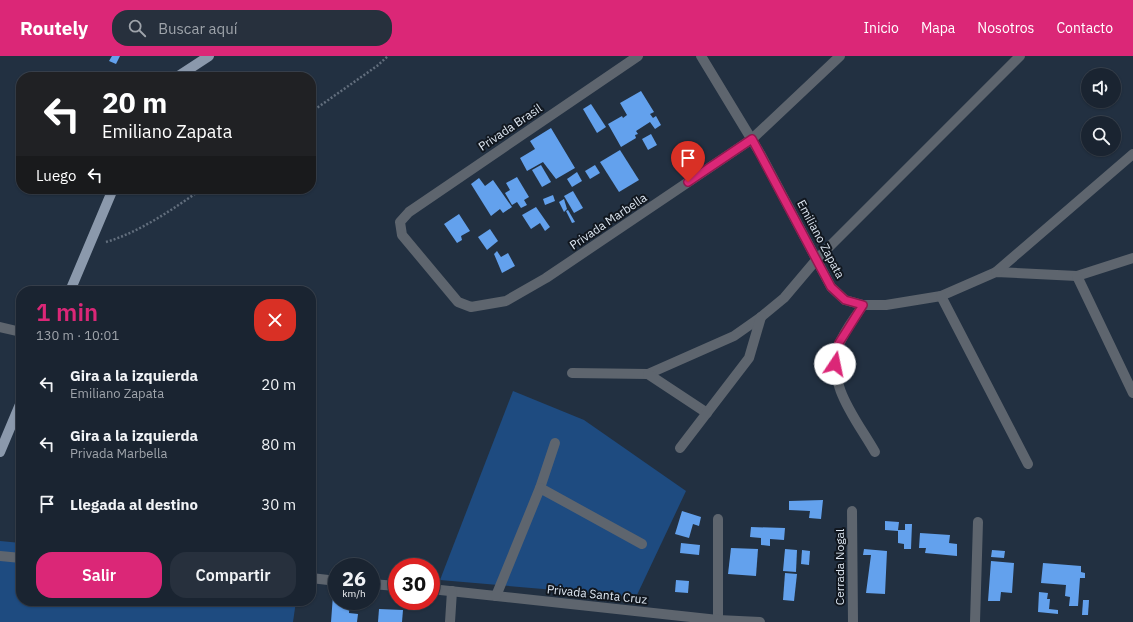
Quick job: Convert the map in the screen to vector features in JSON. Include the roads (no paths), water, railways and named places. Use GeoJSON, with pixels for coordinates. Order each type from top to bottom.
{"type":"FeatureCollection","features":[{"type":"Feature","properties":{"kind":"main road"},"geometry":{"type":"LineString","coordinates":[[184,72],[208,56]]}},
{"type":"Feature","properties":{"kind":"main road"},"geometry":{"type":"LineString","coordinates":[[72,286],[111,194]]}},
{"type":"Feature","properties":{"kind":"main road"},"geometry":{"type":"LineString","coordinates":[[0,452],[16,414]]}},
{"type":"Feature","properties":{"kind":"street","name":"Privada Brasil"},"geometry":{"type":"LineString","coordinates":[[471,306],[458,302],[402,235],[400,222],[409,212],[638,56]]}},
{"type":"Feature","properties":{"kind":"street","name":"Emiliano Zapata"},"geometry":{"type":"LineString","coordinates":[[701,56],[752,139],[831,287],[845,300],[863,305],[886,305],[941,296],[996,272],[1077,276],[1133,258]]}},
{"type":"Feature","properties":{"kind":"street","name":"Privada Marbella"},"geometry":{"type":"LineString","coordinates":[[471,306],[485,306],[506,301],[546,278],[752,139],[840,56]]}},
{"type":"Feature","properties":{"kind":"street"},"geometry":{"type":"LineString","coordinates":[[572,373],[648,374],[734,336],[761,317],[784,298],[817,259],[1020,56]]}},
{"type":"Feature","properties":{"kind":"street"},"geometry":{"type":"LineString","coordinates":[[996,272],[1133,154]]}},
{"type":"Feature","properties":{"kind":"street"},"geometry":{"type":"LineString","coordinates":[[1077,276],[1133,393]]}},
{"type":"Feature","properties":{"kind":"street"},"geometry":{"type":"LineString","coordinates":[[941,296],[1028,464]]}},
{"type":"Feature","properties":{"kind":"street"},"geometry":{"type":"LineString","coordinates":[[863,305],[839,343],[834,373],[838,388],[875,452]]}},
{"type":"Feature","properties":{"kind":"street"},"geometry":{"type":"LineString","coordinates":[[680,448],[749,358],[761,317]]}},
{"type":"Feature","properties":{"kind":"street"},"geometry":{"type":"LineString","coordinates":[[0,327],[16,331]]}},
{"type":"Feature","properties":{"kind":"street"},"geometry":{"type":"LineString","coordinates":[[648,374],[707,413]]}},
{"type":"Feature","properties":{"kind":"street"},"geometry":{"type":"LineString","coordinates":[[496,596],[540,488],[555,443]]}},
{"type":"Feature","properties":{"kind":"street"},"geometry":{"type":"LineString","coordinates":[[540,488],[642,544]]}},
{"type":"Feature","properties":{"kind":"street","name":"Cerrada Nogal"},"geometry":{"type":"LineString","coordinates":[[852,511],[852,622]]}},
{"type":"Feature","properties":{"kind":"street"},"geometry":{"type":"LineString","coordinates":[[718,519],[718,620]]}},
{"type":"Feature","properties":{"kind":"street"},"geometry":{"type":"LineString","coordinates":[[975,622],[978,522]]}},
{"type":"Feature","properties":{"kind":"street"},"geometry":{"type":"LineString","coordinates":[[0,556],[16,558]]}},
{"type":"Feature","properties":{"kind":"street"},"geometry":{"type":"LineString","coordinates":[[316,579],[328,580]]}},
{"type":"Feature","properties":{"kind":"street","name":"Privada Santa Cruz"},"geometry":{"type":"LineString","coordinates":[[440,590],[718,620],[760,622]]}},
{"type":"Feature","properties":{"kind":"street"},"geometry":{"type":"LineString","coordinates":[[450,622],[452,591]]}}]}
